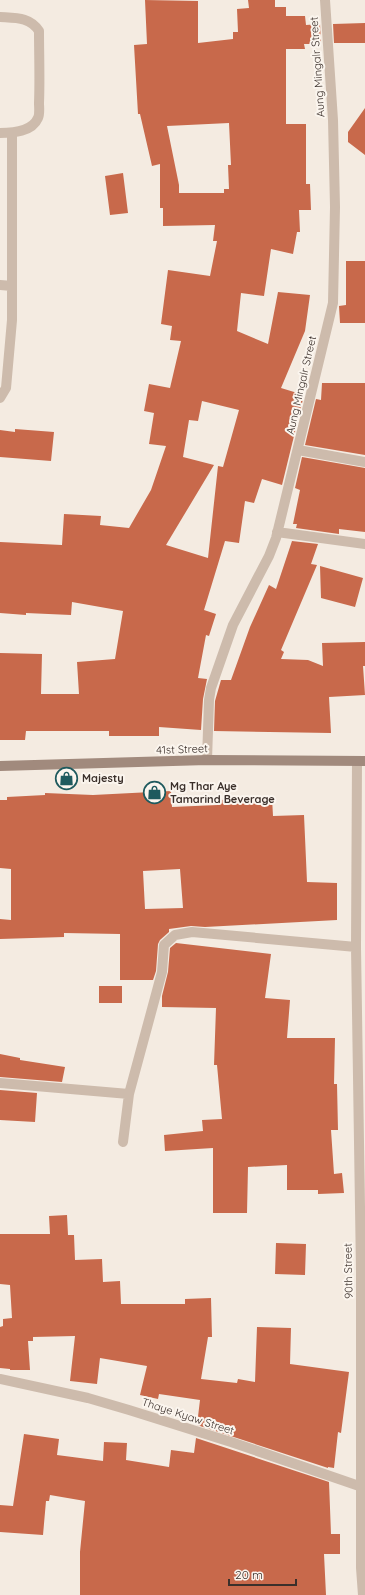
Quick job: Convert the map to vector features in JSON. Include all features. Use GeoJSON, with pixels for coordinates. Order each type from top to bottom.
{"type":"FeatureCollection","features":[{"type":"Feature","properties":{"kind":"main road","name":"41st Street"},"geometry":{"type":"LineString","coordinates":[[0,766],[207,760],[361,761]]}},
{"type":"Feature","properties":{"kind":"street","name":"Aung Mingalr Street"},"geometry":{"type":"LineString","coordinates":[[207,760],[209,700],[211,688],[233,625],[269,556],[277,532],[333,302],[335,207],[333,120],[325,0]]}},
{"type":"Feature","properties":{"kind":"street"},"geometry":{"type":"LineString","coordinates":[[0,17],[18,18],[29,21],[35,25],[39,31],[39,117],[34,124],[26,129],[12,133],[0,133]]}},
{"type":"Feature","properties":{"kind":"street"},"geometry":{"type":"LineString","coordinates":[[0,398],[6,388],[12,320],[12,133]]}},
{"type":"Feature","properties":{"kind":"street"},"geometry":{"type":"LineString","coordinates":[[0,285],[12,286]]}},
{"type":"Feature","properties":{"kind":"street"},"geometry":{"type":"LineString","coordinates":[[298,450],[365,462]]}},
{"type":"Feature","properties":{"kind":"street"},"geometry":{"type":"LineString","coordinates":[[277,532],[365,544]]}},
{"type":"Feature","properties":{"kind":"street","name":"90th Street"},"geometry":{"type":"LineString","coordinates":[[361,761],[356,947],[364,1488],[362,1568],[363,1595]]}},
{"type":"Feature","properties":{"kind":"street"},"geometry":{"type":"LineString","coordinates":[[123,1142],[129,1094],[162,972],[164,945],[175,935],[192,932],[356,947]]}},
{"type":"Feature","properties":{"kind":"street"},"geometry":{"type":"LineString","coordinates":[[0,1083],[129,1094]]}},
{"type":"Feature","properties":{"kind":"street","name":"Thaye Kyaw Street"},"geometry":{"type":"LineString","coordinates":[[0,1379],[88,1398],[129,1410],[231,1442],[364,1488]]}},
{"type":"Feature","properties":{"kind":"building"},"geometry":{"type":"Polygon","coordinates":[[[145,0],[198,1],[198,43],[233,39],[233,32],[238,32],[237,9],[249,8],[248,0],[275,0],[275,7],[286,7],[286,16],[305,16],[306,25],[320,24],[321,44],[304,44],[305,49],[286,49],[286,124],[306,124],[306,184],[310,184],[311,210],[299,210],[300,232],[297,232],[293,254],[271,249],[264,296],[241,293],[237,331],[268,344],[278,292],[310,295],[305,331],[281,388],[304,395],[282,485],[262,479],[254,503],[245,501],[239,543],[225,541],[204,610],[216,614],[209,636],[206,635],[198,678],[207,679],[203,699],[201,730],[159,727],[159,736],[109,736],[109,731],[26,731],[25,740],[0,740],[0,653],[42,654],[41,694],[79,694],[77,662],[115,659],[123,611],[72,602],[71,615],[26,613],[26,615],[0,613],[0,542],[62,545],[64,514],[101,516],[100,525],[129,528],[151,490],[166,446],[149,444],[154,413],[144,411],[149,384],[170,388],[181,341],[170,340],[172,326],[161,324],[168,270],[210,276],[217,241],[213,241],[215,225],[163,226],[163,208],[160,208],[160,164],[152,166],[140,114],[138,114],[134,45],[147,44],[145,0]],[[229,123],[167,126],[179,185],[179,193],[224,193],[224,189],[229,189],[228,165],[231,165],[229,123]],[[202,401],[198,421],[189,420],[183,457],[214,465],[166,545],[208,558],[218,466],[223,467],[239,410],[202,401]]]}},
{"type":"Feature","properties":{"kind":"building"},"geometry":{"type":"Polygon","coordinates":[[[365,23],[365,43],[334,43],[333,24],[365,23]]]}},
{"type":"Feature","properties":{"kind":"building"},"geometry":{"type":"Polygon","coordinates":[[[365,108],[365,155],[348,142],[348,132],[365,108]]]}},
{"type":"Feature","properties":{"kind":"building"},"geometry":{"type":"Polygon","coordinates":[[[123,173],[128,213],[110,215],[105,176],[123,173]]]}},
{"type":"Feature","properties":{"kind":"building"},"geometry":{"type":"Polygon","coordinates":[[[346,261],[365,261],[365,323],[340,323],[339,306],[346,305],[346,261]]]}},
{"type":"Feature","properties":{"kind":"building"},"geometry":{"type":"Polygon","coordinates":[[[322,383],[365,383],[365,455],[305,445],[316,399],[321,400],[322,383]]]}},
{"type":"Feature","properties":{"kind":"building"},"geometry":{"type":"Polygon","coordinates":[[[15,429],[54,432],[51,461],[0,457],[0,430],[15,432],[15,429]]]}},
{"type":"Feature","properties":{"kind":"building"},"geometry":{"type":"Polygon","coordinates":[[[302,457],[365,468],[365,532],[339,529],[339,534],[296,528],[297,524],[293,524],[300,490],[295,488],[302,457]]]}},
{"type":"Feature","properties":{"kind":"building"},"geometry":{"type":"Polygon","coordinates":[[[292,541],[318,544],[311,564],[317,565],[281,650],[284,652],[281,659],[308,660],[323,666],[322,643],[365,642],[365,666],[363,666],[365,695],[329,697],[331,733],[214,731],[215,701],[221,680],[231,680],[250,627],[269,585],[276,589],[292,541]]]}},
{"type":"Feature","properties":{"kind":"building"},"geometry":{"type":"Polygon","coordinates":[[[320,566],[363,578],[355,607],[321,598],[320,566]]]}},
{"type":"Feature","properties":{"kind":"building"},"geometry":{"type":"Polygon","coordinates":[[[171,791],[172,807],[218,805],[218,800],[272,798],[273,816],[304,815],[307,882],[337,883],[337,920],[205,927],[191,926],[169,929],[169,932],[160,940],[158,944],[156,971],[153,980],[120,980],[120,934],[64,933],[64,937],[0,939],[0,919],[11,920],[11,869],[0,868],[0,800],[7,800],[7,797],[45,795],[45,793],[93,795],[171,791]],[[180,869],[143,871],[145,909],[183,908],[180,869]]]}},
{"type":"Feature","properties":{"kind":"building"},"geometry":{"type":"Polygon","coordinates":[[[176,943],[271,954],[265,998],[290,1000],[287,1038],[335,1038],[334,1084],[337,1084],[338,1130],[331,1130],[334,1174],[342,1173],[344,1193],[318,1194],[318,1190],[287,1190],[287,1165],[248,1167],[247,1213],[213,1213],[213,1148],[165,1151],[164,1135],[203,1131],[202,1120],[222,1119],[217,1065],[214,1065],[216,1008],[162,1007],[162,996],[168,972],[170,948],[176,943]]]}},
{"type":"Feature","properties":{"kind":"building"},"geometry":{"type":"Polygon","coordinates":[[[99,986],[122,986],[122,1003],[99,1003],[99,986]]]}},
{"type":"Feature","properties":{"kind":"building"},"geometry":{"type":"Polygon","coordinates":[[[0,1054],[20,1058],[20,1060],[65,1067],[62,1082],[0,1077],[0,1054]]]}},
{"type":"Feature","properties":{"kind":"building"},"geometry":{"type":"Polygon","coordinates":[[[0,1090],[37,1093],[35,1122],[0,1120],[0,1090]]]}},
{"type":"Feature","properties":{"kind":"building"},"geometry":{"type":"Polygon","coordinates":[[[67,1215],[68,1235],[74,1235],[75,1260],[102,1259],[103,1282],[120,1281],[121,1304],[185,1304],[185,1299],[211,1298],[212,1337],[208,1337],[201,1379],[237,1383],[238,1379],[255,1382],[257,1327],[291,1328],[290,1364],[349,1372],[341,1433],[338,1432],[334,1468],[328,1468],[197,1425],[200,1400],[159,1394],[158,1399],[140,1395],[147,1366],[100,1358],[97,1384],[70,1381],[75,1336],[33,1337],[33,1341],[28,1341],[30,1370],[10,1370],[0,1368],[0,1327],[3,1326],[3,1319],[12,1318],[10,1285],[0,1284],[0,1234],[50,1234],[49,1216],[67,1215]]]}},
{"type":"Feature","properties":{"kind":"building"},"geometry":{"type":"Polygon","coordinates":[[[276,1243],[306,1244],[305,1275],[275,1274],[276,1243]]]}},
{"type":"Feature","properties":{"kind":"building"},"geometry":{"type":"Polygon","coordinates":[[[24,1434],[59,1439],[57,1455],[103,1461],[104,1442],[127,1443],[126,1460],[169,1467],[171,1450],[194,1453],[196,1438],[329,1482],[331,1534],[340,1534],[340,1554],[324,1554],[326,1595],[80,1595],[80,1552],[85,1501],[50,1495],[49,1501],[46,1501],[43,1535],[0,1532],[0,1505],[13,1506],[24,1434]]]}},
{"type":"Feature","properties":{"kind":"place","name":"Majesty"},"geometry":{"type":"Point","coordinates":[67,778]}},
{"type":"Feature","properties":{"kind":"place","name":"Mg Thar Aye Tamarind Beverage"},"geometry":{"type":"Point","coordinates":[155,792]}}]}
